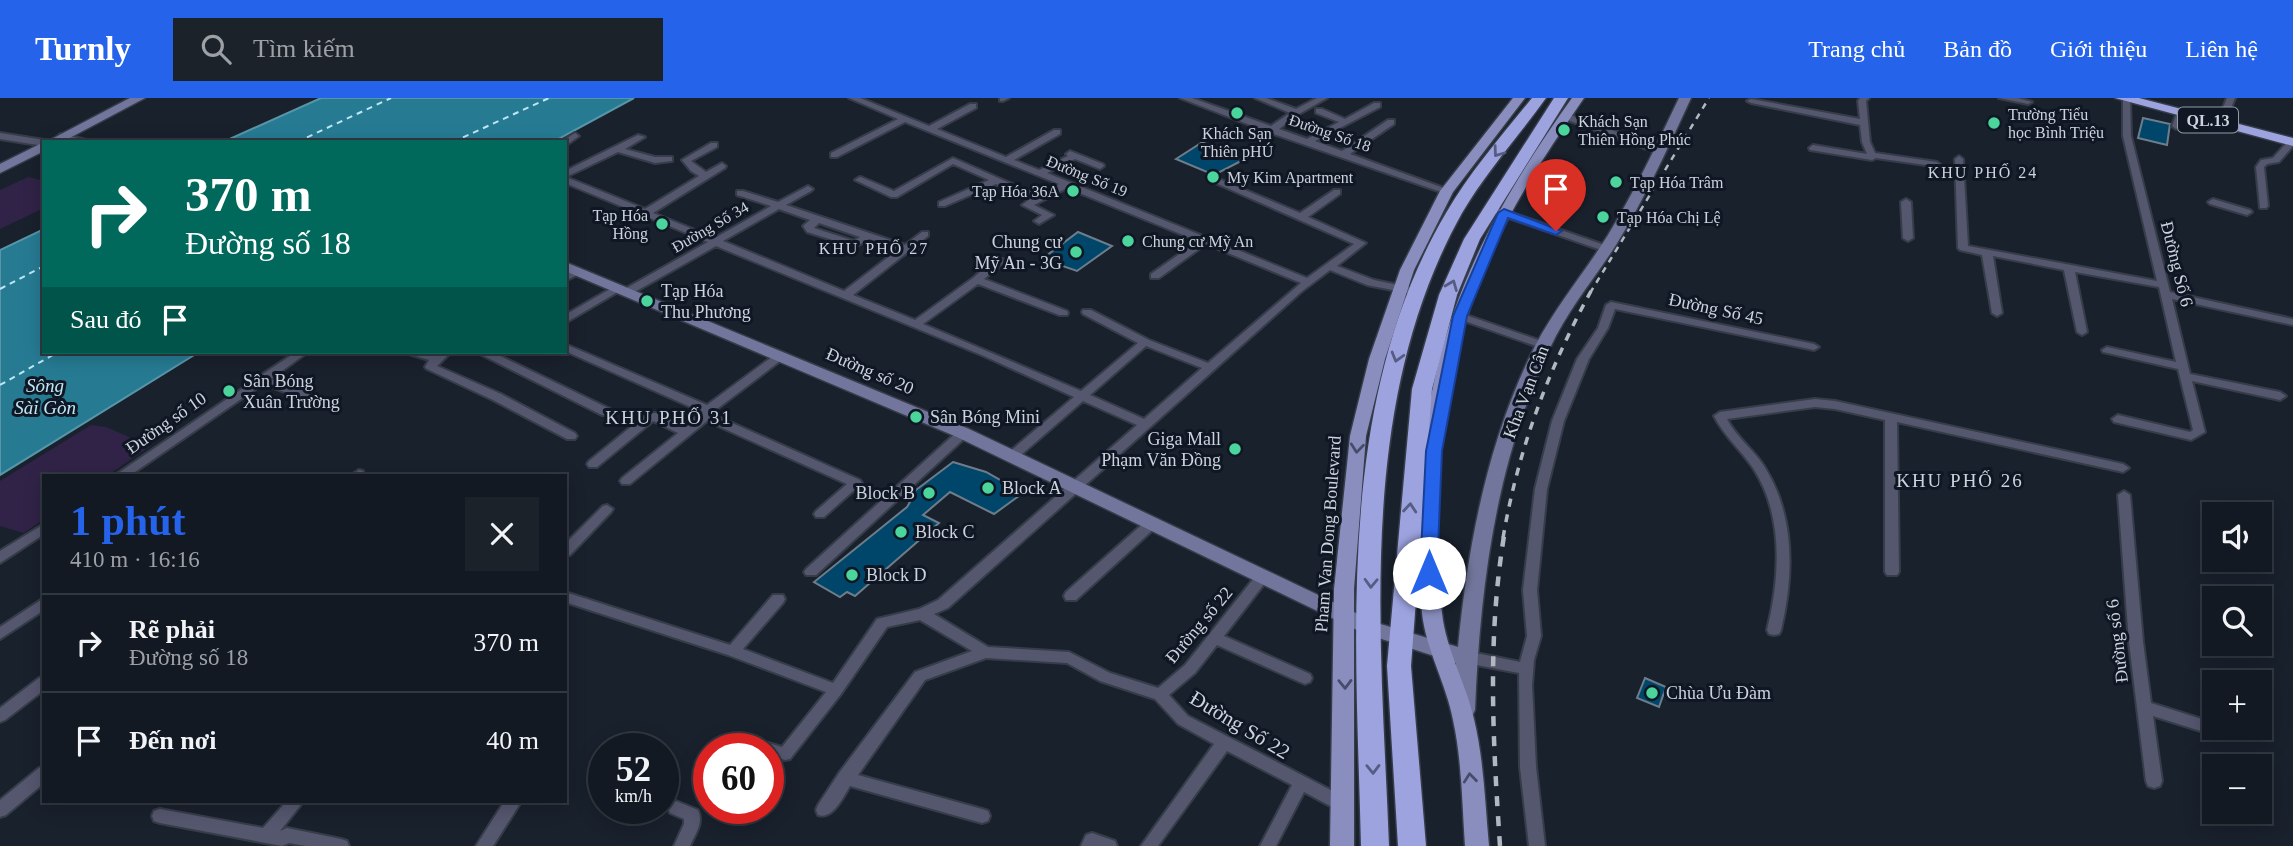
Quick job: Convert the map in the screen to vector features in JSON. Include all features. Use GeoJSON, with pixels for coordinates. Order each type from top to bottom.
{"type":"FeatureCollection","features":[{"type":"Feature","properties":{"kind":"highway","name":"QL.13"},"geometry":{"type":"LineString","coordinates":[[2147,98],[2293,137]]}},
{"type":"Feature","properties":{"kind":"highway","name":"Pham Van Dong Boulevard"},"geometry":{"type":"LineString","coordinates":[[1375,846],[1370,628],[1375,494],[1390,383],[1410,291],[1526,99]]}},
{"type":"Feature","properties":{"kind":"highway","name":"QL.13"},"geometry":{"type":"LineString","coordinates":[[2124,99],[2178,119],[2293,142]]}},
{"type":"Feature","properties":{"kind":"highway"},"geometry":{"type":"LineString","coordinates":[[1412,846],[1400,693],[1400,640],[1422,389],[1448,295],[1559,108]]}},
{"type":"Feature","properties":{"kind":"main road"},"geometry":{"type":"LineString","coordinates":[[1559,108],[1578,98]]}},
{"type":"Feature","properties":{"kind":"main road","name":"Pham Van Dong Boulevard"},"geometry":{"type":"LineString","coordinates":[[1342,846],[1343,615],[1358,436],[1377,359],[1410,291],[1408,270],[1447,191],[1526,99]]}},
{"type":"Feature","properties":{"kind":"main road"},"geometry":{"type":"LineString","coordinates":[[1477,846],[1464,719],[1438,651],[1429,573],[1430,488],[1439,416],[1460,316],[1497,210]]}},
{"type":"Feature","properties":{"kind":"main road"},"geometry":{"type":"LineString","coordinates":[[1352,492],[1375,494]]}},
{"type":"Feature","properties":{"kind":"street"},"geometry":{"type":"LineString","coordinates":[[57,139],[136,98]]}},
{"type":"Feature","properties":{"kind":"street","name":"Đường Số 19"},"geometry":{"type":"LineString","coordinates":[[853,98],[1308,282]]}},
{"type":"Feature","properties":{"kind":"street","name":"Đường Số 18"},"geometry":{"type":"LineString","coordinates":[[1184,98],[1447,191]]}},
{"type":"Feature","properties":{"kind":"street"},"geometry":{"type":"LineString","coordinates":[[1206,106],[1216,98]]}},
{"type":"Feature","properties":{"kind":"street"},"geometry":{"type":"LineString","coordinates":[[1259,98],[1296,112]]}},
{"type":"Feature","properties":{"kind":"street"},"geometry":{"type":"LineString","coordinates":[[1271,130],[1296,112],[1323,98]]}},
{"type":"Feature","properties":{"kind":"street","name":"Kha Vạn Cân"},"geometry":{"type":"LineString","coordinates":[[1464,719],[1472,593],[1487,506],[1512,423],[1543,345],[1607,249],[1661,151],[1685,98]]}},
{"type":"Feature","properties":{"kind":"street"},"geometry":{"type":"LineString","coordinates":[[1865,98],[1862,102],[1866,142],[1872,156]]}},
{"type":"Feature","properties":{"kind":"street"},"geometry":{"type":"LineString","coordinates":[[2003,98],[2028,102]]}},
{"type":"Feature","properties":{"kind":"street"},"geometry":{"type":"LineString","coordinates":[[2223,118],[2231,98]]}},
{"type":"Feature","properties":{"kind":"street","name":"Đường Số 6"},"geometry":{"type":"LineString","coordinates":[[2118,419],[2182,435],[2197,435],[2200,425],[2163,290],[2127,136],[2124,99]]}},
{"type":"Feature","properties":{"kind":"street"},"geometry":{"type":"LineString","coordinates":[[1751,101],[1865,123]]}},
{"type":"Feature","properties":{"kind":"street"},"geometry":{"type":"LineString","coordinates":[[1307,142],[1377,105]]}},
{"type":"Feature","properties":{"kind":"street"},"geometry":{"type":"LineString","coordinates":[[930,129],[973,106]]}},
{"type":"Feature","properties":{"kind":"street"},"geometry":{"type":"LineString","coordinates":[[1559,108],[1661,151]]}},
{"type":"Feature","properties":{"kind":"street"},"geometry":{"type":"LineString","coordinates":[[1318,111],[1346,122]]}},
{"type":"Feature","properties":{"kind":"street"},"geometry":{"type":"LineString","coordinates":[[834,155],[904,119]]}},
{"type":"Feature","properties":{"kind":"street"},"geometry":{"type":"LineString","coordinates":[[1343,154],[1391,122]]}},
{"type":"Feature","properties":{"kind":"street"},"geometry":{"type":"LineString","coordinates":[[1007,160],[1057,132]]}},
{"type":"Feature","properties":{"kind":"street"},"geometry":{"type":"LineString","coordinates":[[0,136],[42,145]]}},
{"type":"Feature","properties":{"kind":"street"},"geometry":{"type":"LineString","coordinates":[[567,141],[575,136]]}},
{"type":"Feature","properties":{"kind":"street"},"geometry":{"type":"LineString","coordinates":[[567,174],[641,137]]}},
{"type":"Feature","properties":{"kind":"street"},"geometry":{"type":"LineString","coordinates":[[0,143],[13,138]]}},
{"type":"Feature","properties":{"kind":"street"},"geometry":{"type":"LineString","coordinates":[[2263,206],[2260,167],[2264,162],[2276,160],[2293,142]]}},
{"type":"Feature","properties":{"kind":"street"},"geometry":{"type":"LineString","coordinates":[[706,176],[686,160],[715,145]]}},
{"type":"Feature","properties":{"kind":"street"},"geometry":{"type":"LineString","coordinates":[[0,169],[42,146]]}},
{"type":"Feature","properties":{"kind":"street"},"geometry":{"type":"LineString","coordinates":[[1813,148],[1937,165]]}},
{"type":"Feature","properties":{"kind":"street"},"geometry":{"type":"LineString","coordinates":[[617,149],[655,160],[669,159]]}},
{"type":"Feature","properties":{"kind":"street"},"geometry":{"type":"LineString","coordinates":[[1040,173],[1071,154],[1100,166]]}},
{"type":"Feature","properties":{"kind":"street"},"geometry":{"type":"LineString","coordinates":[[1959,159],[1963,247],[2070,268],[2293,322]]}},
{"type":"Feature","properties":{"kind":"street"},"geometry":{"type":"LineString","coordinates":[[860,180],[894,195],[953,161],[1037,199]]}},
{"type":"Feature","properties":{"kind":"street"},"geometry":{"type":"LineString","coordinates":[[644,214],[722,166]]}},
{"type":"Feature","properties":{"kind":"street"},"geometry":{"type":"LineString","coordinates":[[567,181],[1087,396],[1146,425]]}},
{"type":"Feature","properties":{"kind":"street"},"geometry":{"type":"LineString","coordinates":[[942,205],[995,181]]}},
{"type":"Feature","properties":{"kind":"street"},"geometry":{"type":"LineString","coordinates":[[784,754],[836,690],[882,623],[922,614],[943,604],[1308,282],[1361,243],[1216,181]]}},
{"type":"Feature","properties":{"kind":"street"},"geometry":{"type":"LineString","coordinates":[[1039,220],[1049,215],[1027,205],[1067,184]]}},
{"type":"Feature","properties":{"kind":"street","name":"Đường Số 34"},"geometry":{"type":"LineString","coordinates":[[567,319],[713,243],[808,189]]}},
{"type":"Feature","properties":{"kind":"street"},"geometry":{"type":"LineString","coordinates":[[1301,217],[1336,192]]}},
{"type":"Feature","properties":{"kind":"street"},"geometry":{"type":"LineString","coordinates":[[740,193],[816,220],[808,226],[810,230],[850,243],[868,236],[904,248]]}},
{"type":"Feature","properties":{"kind":"street"},"geometry":{"type":"LineString","coordinates":[[1906,202],[1908,238]]}},
{"type":"Feature","properties":{"kind":"street"},"geometry":{"type":"LineString","coordinates":[[2213,202],[2247,212]]}},
{"type":"Feature","properties":{"kind":"street"},"geometry":{"type":"LineString","coordinates":[[1497,210],[1607,249]]}},
{"type":"Feature","properties":{"kind":"street"},"geometry":{"type":"LineString","coordinates":[[846,295],[925,233]]}},
{"type":"Feature","properties":{"kind":"street"},"geometry":{"type":"LineString","coordinates":[[1155,276],[1204,241]]}},
{"type":"Feature","properties":{"kind":"street"},"geometry":{"type":"LineString","coordinates":[[1987,252],[1997,313]]}},
{"type":"Feature","properties":{"kind":"street"},"geometry":{"type":"LineString","coordinates":[[916,324],[999,261]]}},
{"type":"Feature","properties":{"kind":"street"},"geometry":{"type":"LineString","coordinates":[[1331,267],[1371,283],[1410,291]]}},
{"type":"Feature","properties":{"kind":"street"},"geometry":{"type":"LineString","coordinates":[[2070,268],[2082,331]]}},
{"type":"Feature","properties":{"kind":"street","name":"Đường số 20"},"geometry":{"type":"LineString","coordinates":[[569,272],[622,290],[963,433],[1370,628],[1400,640],[1466,657]]}},
{"type":"Feature","properties":{"kind":"street"},"geometry":{"type":"LineString","coordinates":[[977,280],[1063,313]]}},
{"type":"Feature","properties":{"kind":"street","name":"Đường Số 45"},"geometry":{"type":"LineString","coordinates":[[1527,669],[1534,636],[1530,590],[1541,489],[1558,421],[1583,359],[1602,328],[1611,305],[1814,347]]}},
{"type":"Feature","properties":{"kind":"street"},"geometry":{"type":"LineString","coordinates":[[1087,312],[1145,342],[1211,368]]}},
{"type":"Feature","properties":{"kind":"street"},"geometry":{"type":"LineString","coordinates":[[1460,316],[1543,345]]}},
{"type":"Feature","properties":{"kind":"street"},"geometry":{"type":"LineString","coordinates":[[1012,457],[1087,396],[1145,342]]}},
{"type":"Feature","properties":{"kind":"street"},"geometry":{"type":"LineString","coordinates":[[567,348],[856,483],[820,514]]}},
{"type":"Feature","properties":{"kind":"street"},"geometry":{"type":"LineString","coordinates":[[2107,350],[2280,396]]}},
{"type":"Feature","properties":{"kind":"street","name":"Đường số 10"},"geometry":{"type":"LineString","coordinates":[[123,474],[300,354]]}},
{"type":"Feature","properties":{"kind":"street"},"geometry":{"type":"LineString","coordinates":[[488,354],[606,412]]}},
{"type":"Feature","properties":{"kind":"street"},"geometry":{"type":"LineString","coordinates":[[441,355],[431,367],[497,397],[571,436]]}},
{"type":"Feature","properties":{"kind":"street"},"geometry":{"type":"LineString","coordinates":[[626,481],[780,356]]}},
{"type":"Feature","properties":{"kind":"street"},"geometry":{"type":"LineString","coordinates":[[260,379],[328,404]]}},
{"type":"Feature","properties":{"kind":"street"},"geometry":{"type":"LineString","coordinates":[[1774,630],[1780,590],[1783,524],[1761,470],[1720,416],[1815,404],[1856,409],[1891,419],[2123,468]]}},
{"type":"Feature","properties":{"kind":"street"},"geometry":{"type":"LineString","coordinates":[[593,464],[652,416],[686,432]]}},
{"type":"Feature","properties":{"kind":"street"},"geometry":{"type":"LineString","coordinates":[[1891,419],[1894,538],[1892,572]]}},
{"type":"Feature","properties":{"kind":"street"},"geometry":{"type":"LineString","coordinates":[[811,572],[963,433]]}},
{"type":"Feature","properties":{"kind":"street","name":"Đường số 6"},"geometry":{"type":"LineString","coordinates":[[2124,495],[2129,575],[2154,781]]}},
{"type":"Feature","properties":{"kind":"street"},"geometry":{"type":"LineString","coordinates":[[567,550],[607,509]]}},
{"type":"Feature","properties":{"kind":"street"},"geometry":{"type":"LineString","coordinates":[[1072,596],[1151,524]]}},
{"type":"Feature","properties":{"kind":"street"},"geometry":{"type":"LineString","coordinates":[[0,558],[42,529]]}},
{"type":"Feature","properties":{"kind":"street","name":"Đường số 22"},"geometry":{"type":"LineString","coordinates":[[1160,695],[1190,669],[1264,576]]}},
{"type":"Feature","properties":{"kind":"street"},"geometry":{"type":"LineString","coordinates":[[567,598],[733,651],[836,690]]}},
{"type":"Feature","properties":{"kind":"street"},"geometry":{"type":"LineString","coordinates":[[733,651],[778,599]]}},
{"type":"Feature","properties":{"kind":"street"},"geometry":{"type":"LineString","coordinates":[[0,634],[42,604]]}},
{"type":"Feature","properties":{"kind":"street"},"geometry":{"type":"LineString","coordinates":[[922,614],[985,652]]}},
{"type":"Feature","properties":{"kind":"street"},"geometry":{"type":"LineString","coordinates":[[1216,638],[1305,678]]}},
{"type":"Feature","properties":{"kind":"street","name":"Đường Số 22"},"geometry":{"type":"LineString","coordinates":[[824,810],[920,676],[985,652],[1069,658],[1105,677],[1160,695],[1182,720],[1300,785],[1342,804]]}},
{"type":"Feature","properties":{"kind":"street"},"geometry":{"type":"LineString","coordinates":[[1466,657],[1527,669],[1528,767],[1537,846]]}},
{"type":"Feature","properties":{"kind":"street"},"geometry":{"type":"LineString","coordinates":[[0,716],[42,684]]}},
{"type":"Feature","properties":{"kind":"street"},"geometry":{"type":"LineString","coordinates":[[2144,706],[2202,725]]}},
{"type":"Feature","properties":{"kind":"street"},"geometry":{"type":"LineString","coordinates":[[1149,846],[1223,744]]}},
{"type":"Feature","properties":{"kind":"street"},"geometry":{"type":"LineString","coordinates":[[1,807],[42,776]]}},
{"type":"Feature","properties":{"kind":"street"},"geometry":{"type":"LineString","coordinates":[[845,778],[982,816]]}},
{"type":"Feature","properties":{"kind":"street"},"geometry":{"type":"LineString","coordinates":[[1268,846],[1300,785]]}},
{"type":"Feature","properties":{"kind":"street"},"geometry":{"type":"LineString","coordinates":[[279,837],[295,803]]}},
{"type":"Feature","properties":{"kind":"street"},"geometry":{"type":"LineString","coordinates":[[484,846],[512,803]]}},
{"type":"Feature","properties":{"kind":"street"},"geometry":{"type":"LineString","coordinates":[[679,809],[692,815],[692,824],[682,846]]}},
{"type":"Feature","properties":{"kind":"street"},"geometry":{"type":"LineString","coordinates":[[160,816],[341,846]]}},
{"type":"Feature","properties":{"kind":"street"},"geometry":{"type":"LineString","coordinates":[[1089,846],[1092,840],[1109,846]]}},
{"type":"Feature","properties":{"kind":"shaded area"},"geometry":{"type":"Polygon","coordinates":[[[28,177],[42,180],[42,209],[0,229],[0,190],[28,177]]]}},
{"type":"Feature","properties":{"kind":"shaded area"},"geometry":{"type":"Polygon","coordinates":[[[91,425],[106,427],[150,446],[110,474],[42,474],[42,520],[24,533],[0,526],[0,481],[91,425]]]}},
{"type":"Feature","properties":{"kind":"water"},"geometry":{"type":"Polygon","coordinates":[[[321,98],[634,98],[557,140],[227,140],[321,98]]]}},
{"type":"Feature","properties":{"kind":"water","name":"Sông Sài Gòn"},"geometry":{"type":"Polygon","coordinates":[[[42,230],[42,354],[196,354],[0,475],[0,250],[42,230]]]}},
{"type":"Feature","properties":{"kind":"building"},"geometry":{"type":"Polygon","coordinates":[[[2143,118],[2170,124],[2167,145],[2138,138],[2143,118]]]}},
{"type":"Feature","properties":{"kind":"building"},"geometry":{"type":"Polygon","coordinates":[[[1201,143],[1243,160],[1214,175],[1176,159],[1201,143]]]}},
{"type":"Feature","properties":{"kind":"building","name":"Chung cư Mỹ An - 3G"},"geometry":{"type":"Polygon","coordinates":[[[1078,232],[1112,246],[1077,271],[1042,259],[1078,232]]]}},
{"type":"Feature","properties":{"kind":"building"},"geometry":{"type":"Polygon","coordinates":[[[953,462],[986,472],[1023,493],[994,514],[950,492],[923,515],[939,523],[855,596],[847,592],[840,597],[814,582],[907,507],[910,502],[904,499],[953,462]]]}},
{"type":"Feature","properties":{"kind":"building","name":"Chùa Ưu Đàm"},"geometry":{"type":"Polygon","coordinates":[[[1645,678],[1666,687],[1659,707],[1637,698],[1645,678]]]}},
{"type":"Feature","properties":{"kind":"ferry route"},"geometry":{"type":"LineString","coordinates":[[301,140],[391,98]]}},
{"type":"Feature","properties":{"kind":"ferry route"},"geometry":{"type":"LineString","coordinates":[[457,140],[549,98]]}},
{"type":"Feature","properties":{"kind":"ferry route"},"geometry":{"type":"LineString","coordinates":[[0,289],[42,267]]}},
{"type":"Feature","properties":{"kind":"ferry route"},"geometry":{"type":"LineString","coordinates":[[0,385],[54,354]]}},
{"type":"Feature","properties":{"kind":"railway"},"geometry":{"type":"LineString","coordinates":[[1590,293],[1709,98]]}},
{"type":"Feature","properties":{"kind":"railway"},"geometry":{"type":"LineString","coordinates":[[1503,538],[1517,473],[1536,411],[1561,351],[1591,291]]}},
{"type":"Feature","properties":{"kind":"railway"},"geometry":{"type":"LineString","coordinates":[[1500,846],[1495,769],[1493,652],[1504,536]]}},
{"type":"Feature","properties":{"kind":"place","name":"Khách Sạn Thiên pHÚ"},"geometry":{"type":"Point","coordinates":[1237,113]}},
{"type":"Feature","properties":{"kind":"place","name":"Trường Tiểu học Bình Triệu"},"geometry":{"type":"Point","coordinates":[1994,123]}},
{"type":"Feature","properties":{"kind":"place","name":"Khách Sạn Thiên Hồng Phúc"},"geometry":{"type":"Point","coordinates":[1564,130]}},
{"type":"Feature","properties":{"kind":"place","name":"My Kim Apartment"},"geometry":{"type":"Point","coordinates":[1213,177]}},
{"type":"Feature","properties":{"kind":"place","name":"Tạp Hóa Trâm"},"geometry":{"type":"Point","coordinates":[1616,182]}},
{"type":"Feature","properties":{"kind":"place","name":"Tạp Hóa 36A"},"geometry":{"type":"Point","coordinates":[1073,191]}},
{"type":"Feature","properties":{"kind":"place","name":"Tạp Hóa Chị Lệ"},"geometry":{"type":"Point","coordinates":[1603,217]}},
{"type":"Feature","properties":{"kind":"place","name":"Tạp Hóa Hồng"},"geometry":{"type":"Point","coordinates":[662,224]}},
{"type":"Feature","properties":{"kind":"place","name":"Chung cư Mỹ An"},"geometry":{"type":"Point","coordinates":[1128,241]}},
{"type":"Feature","properties":{"kind":"place","name":"Chung cư Mỹ An - 3G"},"geometry":{"type":"Point","coordinates":[1076,252]}},
{"type":"Feature","properties":{"kind":"place","name":"Tạp Hóa Thu Phương"},"geometry":{"type":"Point","coordinates":[647,301]}},
{"type":"Feature","properties":{"kind":"place","name":"Sân Bóng Xuân Trường"},"geometry":{"type":"Point","coordinates":[229,391]}},
{"type":"Feature","properties":{"kind":"place","name":"Sân Bóng Mini"},"geometry":{"type":"Point","coordinates":[916,417]}},
{"type":"Feature","properties":{"kind":"place","name":"Giga Mall Phạm Văn Đồng"},"geometry":{"type":"Point","coordinates":[1235,449]}},
{"type":"Feature","properties":{"kind":"place","name":"Block A"},"geometry":{"type":"Point","coordinates":[988,488]}},
{"type":"Feature","properties":{"kind":"place","name":"Block B"},"geometry":{"type":"Point","coordinates":[929,493]}},
{"type":"Feature","properties":{"kind":"place","name":"Block C"},"geometry":{"type":"Point","coordinates":[901,532]}},
{"type":"Feature","properties":{"kind":"place","name":"Block D"},"geometry":{"type":"Point","coordinates":[852,575]}},
{"type":"Feature","properties":{"kind":"place","name":"Chùa Ưu Đàm"},"geometry":{"type":"Point","coordinates":[1652,693]}},
{"type":"Feature","properties":{"kind":"district","name":"KHU PHỐ 24"},"geometry":{"type":"Point","coordinates":[1983,172]}},
{"type":"Feature","properties":{"kind":"district","name":"KHU PHỐ 27"},"geometry":{"type":"Point","coordinates":[874,248]}},
{"type":"Feature","properties":{"kind":"district","name":"KHU PHỐ 31"},"geometry":{"type":"Point","coordinates":[669,417]}},
{"type":"Feature","properties":{"kind":"district","name":"KHU PHỐ 26"},"geometry":{"type":"Point","coordinates":[1960,480]}},
{"type":"Feature","properties":{"kind":"route"},"geometry":{"type":"LineString","coordinates":[[1429,573],[1430,488],[1434,451],[1460,316],[1504,213],[1556,231]]}}]}
